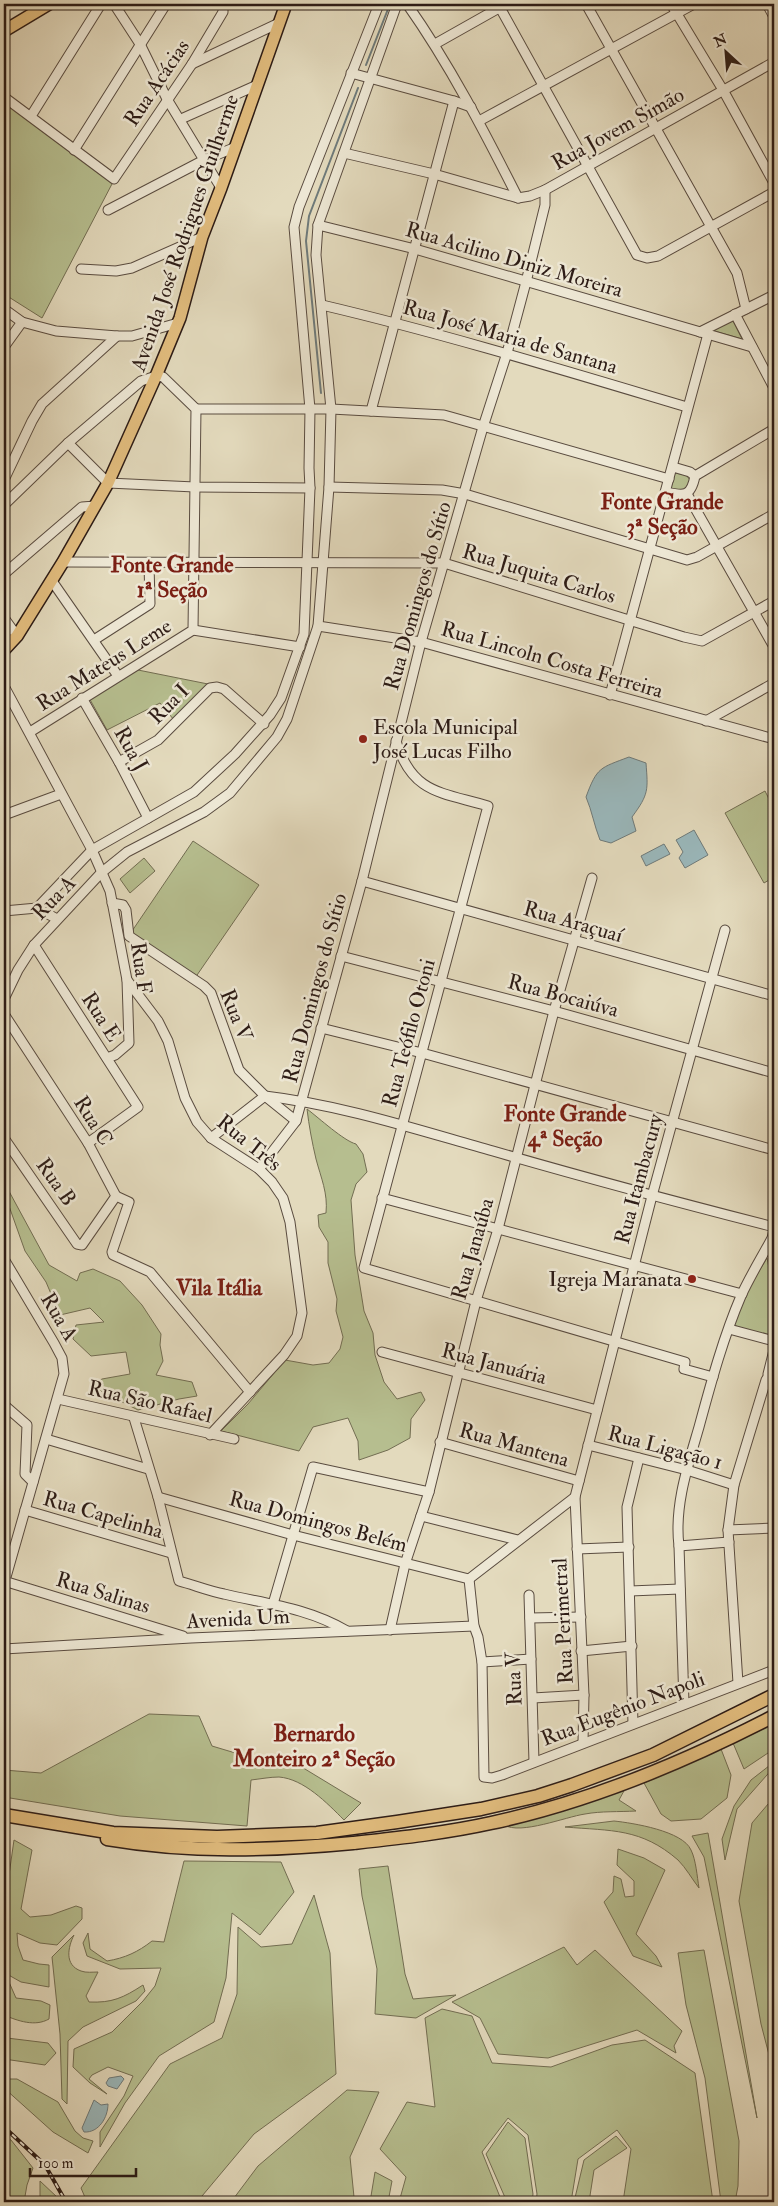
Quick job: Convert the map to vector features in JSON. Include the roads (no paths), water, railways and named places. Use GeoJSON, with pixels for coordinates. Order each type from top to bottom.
{"type":"FeatureCollection","features":[{"type":"Feature","properties":{"kind":"highway"},"geometry":{"type":"LineString","coordinates":[[4,1814],[113,1833],[217,1837],[317,1833],[397,1822],[481,1809],[538,1796],[572,1785],[653,1755],[774,1695]]}},
{"type":"Feature","properties":{"kind":"highway"},"geometry":{"type":"LineString","coordinates":[[4,1822],[141,1845],[224,1851],[317,1846],[402,1837],[491,1823],[574,1801],[659,1771],[774,1716]]}},
{"type":"Feature","properties":{"kind":"main road"},"geometry":{"type":"LineString","coordinates":[[4,31],[49,4]]}},
{"type":"Feature","properties":{"kind":"main road","name":"Avenida José Rodrigues Guilherme"},"geometry":{"type":"LineString","coordinates":[[4,650],[17,636],[52,581],[95,506],[108,482],[156,376],[178,323],[202,237],[286,4]]}},
{"type":"Feature","properties":{"kind":"street"},"geometry":{"type":"LineString","coordinates":[[30,116],[101,4]]}},
{"type":"Feature","properties":{"kind":"street"},"geometry":{"type":"LineString","coordinates":[[114,4],[140,44],[167,99],[181,119],[221,188]]}},
{"type":"Feature","properties":{"kind":"street"},"geometry":{"type":"LineString","coordinates":[[4,97],[74,150],[166,4]]}},
{"type":"Feature","properties":{"kind":"street","name":"Rua Acácias"},"geometry":{"type":"LineString","coordinates":[[74,150],[114,179],[192,64],[223,12],[223,4]]}},
{"type":"Feature","properties":{"kind":"street"},"geometry":{"type":"LineString","coordinates":[[36,908],[92,850],[194,792],[264,724],[281,698],[304,634],[308,562],[310,409],[294,228],[299,207],[379,4]]}},
{"type":"Feature","properties":{"kind":"street","name":"Rua A"},"geometry":{"type":"LineString","coordinates":[[4,999],[18,970],[34,945],[102,874],[127,852],[204,812],[230,793],[277,737],[287,719],[318,626],[328,487],[331,409],[316,255],[318,225],[397,4]]}},
{"type":"Feature","properties":{"kind":"street"},"geometry":{"type":"LineString","coordinates":[[407,4],[435,44],[472,107],[518,198]]}},
{"type":"Feature","properties":{"kind":"street"},"geometry":{"type":"LineString","coordinates":[[586,4],[737,273],[746,309]]}},
{"type":"Feature","properties":{"kind":"street"},"geometry":{"type":"LineString","coordinates":[[671,4],[723,90],[774,183]]}},
{"type":"Feature","properties":{"kind":"street"},"geometry":{"type":"LineString","coordinates":[[479,121],[542,85],[694,4]]}},
{"type":"Feature","properties":{"kind":"street"},"geometry":{"type":"LineString","coordinates":[[767,4],[774,17]]}},
{"type":"Feature","properties":{"kind":"street"},"geometry":{"type":"LineString","coordinates":[[435,44],[501,5],[586,166],[637,255],[647,258],[658,256],[712,228],[774,192]]}},
{"type":"Feature","properties":{"kind":"street"},"geometry":{"type":"LineString","coordinates":[[192,64],[279,23]]}},
{"type":"Feature","properties":{"kind":"street","name":"Rua Jovem Simão"},"geometry":{"type":"LineString","coordinates":[[518,198],[545,190],[774,62]]}},
{"type":"Feature","properties":{"kind":"street"},"geometry":{"type":"LineString","coordinates":[[351,73],[472,107]]}},
{"type":"Feature","properties":{"kind":"street"},"geometry":{"type":"LineString","coordinates":[[181,119],[258,85]]}},
{"type":"Feature","properties":{"kind":"street"},"geometry":{"type":"LineString","coordinates":[[371,411],[454,101]]}},
{"type":"Feature","properties":{"kind":"street"},"geometry":{"type":"LineString","coordinates":[[108,210],[204,160],[236,147]]}},
{"type":"Feature","properties":{"kind":"street"},"geometry":{"type":"LineString","coordinates":[[344,153],[434,174],[518,198]]}},
{"type":"Feature","properties":{"kind":"street","name":"Rua Domingos do Sítio"},"geometry":{"type":"LineString","coordinates":[[296,1122],[362,881],[421,642],[483,427],[507,353],[526,282],[545,205],[545,190]]}},
{"type":"Feature","properties":{"kind":"street","name":"Rua Acilino Diniz Moreira"},"geometry":{"type":"LineString","coordinates":[[318,225],[415,250],[752,346]]}},
{"type":"Feature","properties":{"kind":"street"},"geometry":{"type":"LineString","coordinates":[[81,269],[116,271],[132,268],[202,237]]}},
{"type":"Feature","properties":{"kind":"street"},"geometry":{"type":"LineString","coordinates":[[610,695],[628,620],[673,467],[704,333],[735,314],[774,295]]}},
{"type":"Feature","properties":{"kind":"street","name":"Rua José Maria de Santana"},"geometry":{"type":"LineString","coordinates":[[322,305],[395,322],[507,353],[688,407]]}},
{"type":"Feature","properties":{"kind":"street"},"geometry":{"type":"LineString","coordinates":[[4,309],[22,322],[56,331],[117,336],[132,336],[178,323]]}},
{"type":"Feature","properties":{"kind":"street"},"geometry":{"type":"LineString","coordinates":[[735,314],[774,388]]}},
{"type":"Feature","properties":{"kind":"street"},"geometry":{"type":"LineString","coordinates":[[4,347],[22,322]]}},
{"type":"Feature","properties":{"kind":"street"},"geometry":{"type":"LineString","coordinates":[[4,480],[42,404],[117,336]]}},
{"type":"Feature","properties":{"kind":"street"},"geometry":{"type":"LineString","coordinates":[[4,505],[68,443],[141,381],[156,376],[163,377],[196,409],[331,409],[444,415],[669,478]]}},
{"type":"Feature","properties":{"kind":"street","name":"Rua Mateus Leme"},"geometry":{"type":"LineString","coordinates":[[30,732],[193,630],[196,409]]}},
{"type":"Feature","properties":{"kind":"street"},"geometry":{"type":"LineString","coordinates":[[666,492],[681,496],[686,494],[693,486],[695,476],[774,429]]}},
{"type":"Feature","properties":{"kind":"street"},"geometry":{"type":"LineString","coordinates":[[68,443],[108,482],[195,487],[310,488]]}},
{"type":"Feature","properties":{"kind":"street"},"geometry":{"type":"LineString","coordinates":[[673,467],[690,472],[695,476]]}},
{"type":"Feature","properties":{"kind":"street"},"geometry":{"type":"LineString","coordinates":[[328,487],[442,490],[465,494],[687,560],[697,557],[774,514]]}},
{"type":"Feature","properties":{"kind":"street"},"geometry":{"type":"LineString","coordinates":[[686,494],[774,647]]}},
{"type":"Feature","properties":{"kind":"street"},"geometry":{"type":"LineString","coordinates":[[4,574],[82,507],[95,506]]}},
{"type":"Feature","properties":{"kind":"street","name":"Rua Juquita Carlos"},"geometry":{"type":"LineString","coordinates":[[63,562],[194,563],[323,561],[444,563],[702,641],[755,612]]}},
{"type":"Feature","properties":{"kind":"street"},"geometry":{"type":"LineString","coordinates":[[94,640],[150,604],[148,563]]}},
{"type":"Feature","properties":{"kind":"street"},"geometry":{"type":"LineString","coordinates":[[52,581],[118,676]]}},
{"type":"Feature","properties":{"kind":"street"},"geometry":{"type":"LineString","coordinates":[[755,612],[774,601]]}},
{"type":"Feature","properties":{"kind":"street"},"geometry":{"type":"LineString","coordinates":[[4,618],[17,636]]}},
{"type":"Feature","properties":{"kind":"street","name":"Rua Lincoln Costa Ferreira"},"geometry":{"type":"LineString","coordinates":[[318,626],[421,642],[610,695],[774,738]]}},
{"type":"Feature","properties":{"kind":"street"},"geometry":{"type":"LineString","coordinates":[[193,630],[300,647]]}},
{"type":"Feature","properties":{"kind":"street"},"geometry":{"type":"LineString","coordinates":[[706,721],[774,683]]}},
{"type":"Feature","properties":{"kind":"street","name":"Rua F"},"geometry":{"type":"LineString","coordinates":[[4,686],[92,850],[110,891],[127,980],[129,1043],[107,1058]]}},
{"type":"Feature","properties":{"kind":"street","name":"Rua I"},"geometry":{"type":"LineString","coordinates":[[119,762],[158,740],[210,688],[217,686],[224,689],[264,724]]}},
{"type":"Feature","properties":{"kind":"street","name":"Rua J"},"geometry":{"type":"LineString","coordinates":[[82,698],[119,762],[148,818]]}},
{"type":"Feature","properties":{"kind":"street","name":"Rua Teófilo Otoni"},"geometry":{"type":"LineString","coordinates":[[396,741],[401,760],[408,771],[419,782],[430,789],[488,806],[364,1268],[476,1301]]}},
{"type":"Feature","properties":{"kind":"street"},"geometry":{"type":"LineString","coordinates":[[4,814],[61,794]]}},
{"type":"Feature","properties":{"kind":"street","name":"Rua Janaúba"},"geometry":{"type":"LineString","coordinates":[[390,1630],[405,1564],[429,1492],[476,1301],[498,1229],[554,1011],[592,878]]}},
{"type":"Feature","properties":{"kind":"street","name":"Rua Araçuaí"},"geometry":{"type":"LineString","coordinates":[[362,881],[774,996]]}},
{"type":"Feature","properties":{"kind":"street","name":"Rua V"},"geometry":{"type":"LineString","coordinates":[[112,903],[123,905],[126,910],[129,936],[204,986],[211,993],[239,1070],[265,1096],[296,1122]]}},
{"type":"Feature","properties":{"kind":"street"},"geometry":{"type":"LineString","coordinates":[[4,919],[7,910],[36,908],[57,919]]}},
{"type":"Feature","properties":{"kind":"street","name":"Rua Itambacury"},"geometry":{"type":"LineString","coordinates":[[576,1497],[652,1196],[725,930]]}},
{"type":"Feature","properties":{"kind":"street","name":"Rua E"},"geometry":{"type":"LineString","coordinates":[[34,945],[138,1107],[88,1143]]}},
{"type":"Feature","properties":{"kind":"street","name":"Rua Bocaiúva"},"geometry":{"type":"LineString","coordinates":[[341,956],[554,1011],[774,1073]]}},
{"type":"Feature","properties":{"kind":"street","name":"Rua Três"},"geometry":{"type":"LineString","coordinates":[[127,980],[158,1021],[168,1041],[189,1107],[197,1122],[211,1138],[259,1169],[272,1182],[283,1198],[290,1222],[302,1313],[296,1336],[284,1355],[210,1434]]}},
{"type":"Feature","properties":{"kind":"street","name":"Rua C"},"geometry":{"type":"LineString","coordinates":[[4,1014],[88,1143],[116,1196]]}},
{"type":"Feature","properties":{"kind":"street"},"geometry":{"type":"LineString","coordinates":[[321,1028],[422,1053],[774,1150]]}},
{"type":"Feature","properties":{"kind":"street"},"geometry":{"type":"LineString","coordinates":[[211,1138],[265,1096],[302,1100],[402,1125],[774,1232]]}},
{"type":"Feature","properties":{"kind":"street"},"geometry":{"type":"LineString","coordinates":[[259,1169],[296,1122]]}},
{"type":"Feature","properties":{"kind":"street","name":"Rua B"},"geometry":{"type":"LineString","coordinates":[[4,1138],[80,1246],[116,1196]]}},
{"type":"Feature","properties":{"kind":"street"},"geometry":{"type":"LineString","coordinates":[[116,1196],[128,1202],[112,1254],[150,1272],[250,1392]]}},
{"type":"Feature","properties":{"kind":"street"},"geometry":{"type":"LineString","coordinates":[[382,1198],[742,1294]]}},
{"type":"Feature","properties":{"kind":"street"},"geometry":{"type":"LineString","coordinates":[[774,1232],[774,1254]]}},
{"type":"Feature","properties":{"kind":"street"},"geometry":{"type":"LineString","coordinates":[[684,1704],[679,1546],[676,1525],[687,1470],[713,1377],[729,1329],[742,1294],[774,1232]]}},
{"type":"Feature","properties":{"kind":"street","name":"Rua A"},"geometry":{"type":"LineString","coordinates":[[4,1259],[62,1358],[64,1374],[4,1578]]}},
{"type":"Feature","properties":{"kind":"street"},"geometry":{"type":"LineString","coordinates":[[476,1301],[615,1340],[685,1362],[684,1369],[713,1377]]}},
{"type":"Feature","properties":{"kind":"street"},"geometry":{"type":"LineString","coordinates":[[729,1329],[774,1341]]}},
{"type":"Feature","properties":{"kind":"street"},"geometry":{"type":"LineString","coordinates":[[738,1684],[728,1530],[734,1485],[774,1350]]}},
{"type":"Feature","properties":{"kind":"street","name":"Rua Januária"},"geometry":{"type":"LineString","coordinates":[[382,1352],[597,1410]]}},
{"type":"Feature","properties":{"kind":"street"},"geometry":{"type":"LineString","coordinates":[[766,1380],[774,1368]]}},
{"type":"Feature","properties":{"kind":"street","name":"Rua São Rafael"},"geometry":{"type":"LineString","coordinates":[[58,1399],[134,1418],[234,1439]]}},
{"type":"Feature","properties":{"kind":"street"},"geometry":{"type":"LineString","coordinates":[[4,1405],[26,1425],[25,1474],[33,1482]]}},
{"type":"Feature","properties":{"kind":"street"},"geometry":{"type":"LineString","coordinates":[[134,1418],[158,1497],[179,1581],[223,1594],[273,1604],[325,1618],[347,1631]]}},
{"type":"Feature","properties":{"kind":"street"},"geometry":{"type":"LineString","coordinates":[[46,1439],[148,1468]]}},
{"type":"Feature","properties":{"kind":"street","name":"Rua Mantena"},"geometry":{"type":"LineString","coordinates":[[440,1442],[579,1481]]}},
{"type":"Feature","properties":{"kind":"street","name":"Rua Ligação 1"},"geometry":{"type":"LineString","coordinates":[[588,1445],[687,1470],[734,1485]]}},
{"type":"Feature","properties":{"kind":"street"},"geometry":{"type":"LineString","coordinates":[[633,1724],[627,1507],[640,1458]]}},
{"type":"Feature","properties":{"kind":"street"},"geometry":{"type":"LineString","coordinates":[[273,1604],[313,1466],[429,1492]]}},
{"type":"Feature","properties":{"kind":"street","name":"Rua Domingos Belém"},"geometry":{"type":"LineString","coordinates":[[158,1497],[293,1535],[469,1579]]}},
{"type":"Feature","properties":{"kind":"street"},"geometry":{"type":"LineString","coordinates":[[531,1660],[482,1662],[478,1637],[474,1626],[469,1579],[576,1497]]}},
{"type":"Feature","properties":{"kind":"street","name":"Rua Perimetral"},"geometry":{"type":"LineString","coordinates":[[576,1497],[584,1695],[583,1743]]}},
{"type":"Feature","properties":{"kind":"street","name":"Rua Capelinha"},"geometry":{"type":"LineString","coordinates":[[25,1510],[171,1553]]}},
{"type":"Feature","properties":{"kind":"street"},"geometry":{"type":"LineString","coordinates":[[422,1516],[518,1540]]}},
{"type":"Feature","properties":{"kind":"street"},"geometry":{"type":"LineString","coordinates":[[728,1530],[774,1528]]}},
{"type":"Feature","properties":{"kind":"street"},"geometry":{"type":"LineString","coordinates":[[679,1546],[729,1542]]}},
{"type":"Feature","properties":{"kind":"street"},"geometry":{"type":"LineString","coordinates":[[577,1549],[629,1547]]}},
{"type":"Feature","properties":{"kind":"street","name":"Rua Salinas"},"geometry":{"type":"LineString","coordinates":[[4,1578],[190,1638]]}},
{"type":"Feature","properties":{"kind":"street"},"geometry":{"type":"LineString","coordinates":[[630,1592],[680,1589]]}},
{"type":"Feature","properties":{"kind":"street","name":"Rua V"},"geometry":{"type":"LineString","coordinates":[[529,1595],[534,1762]]}},
{"type":"Feature","properties":{"kind":"street"},"geometry":{"type":"LineString","coordinates":[[530,1618],[581,1617]]}},
{"type":"Feature","properties":{"kind":"street","name":"Avenida Um"},"geometry":{"type":"LineString","coordinates":[[4,1649],[190,1638],[474,1626]]}},
{"type":"Feature","properties":{"kind":"street"},"geometry":{"type":"LineString","coordinates":[[581,1651],[632,1646]]}},
{"type":"Feature","properties":{"kind":"street","name":"Rua Eugênio Napoli"},"geometry":{"type":"LineString","coordinates":[[482,1662],[484,1777],[492,1778],[774,1670]]}},
{"type":"Feature","properties":{"kind":"street"},"geometry":{"type":"LineString","coordinates":[[533,1698],[584,1695]]}},
{"type":"Feature","properties":{"kind":"water"},"geometry":{"type":"Polygon","coordinates":[[[629,757],[646,763],[646,792],[642,803],[632,817],[636,831],[611,843],[600,840],[586,797],[593,780],[601,770],[629,757]]]}},
{"type":"Feature","properties":{"kind":"water"},"geometry":{"type":"Polygon","coordinates":[[[694,830],[708,855],[685,868],[679,858],[683,852],[676,840],[694,830]]]}},
{"type":"Feature","properties":{"kind":"water"},"geometry":{"type":"Polygon","coordinates":[[[664,844],[670,854],[646,866],[641,856],[664,844]]]}},
{"type":"Feature","properties":{"kind":"water"},"geometry":{"type":"Polygon","coordinates":[[[121,2076],[124,2079],[117,2089],[108,2086],[106,2083],[109,2078],[121,2076]]]}},
{"type":"Feature","properties":{"kind":"water"},"geometry":{"type":"Polygon","coordinates":[[[94,2100],[101,2105],[108,2104],[108,2109],[102,2123],[98,2127],[89,2132],[84,2132],[82,2128],[94,2100]]]}},
{"type":"Feature","properties":{"kind":"waterway"},"geometry":{"type":"LineString","coordinates":[[366,65],[390,4]]}},
{"type":"Feature","properties":{"kind":"waterway"},"geometry":{"type":"LineString","coordinates":[[321,393],[306,241],[309,216],[358,88]]}},
{"type":"Feature","properties":{"kind":"railway"},"geometry":{"type":"LineString","coordinates":[[4,2127],[45,2165],[66,2202]]}},
{"type":"Feature","properties":{"kind":"place","name":"Escola Municipal José Lucas Filho"},"geometry":{"type":"Point","coordinates":[363,739]}},
{"type":"Feature","properties":{"kind":"place","name":"Igreja Maranata"},"geometry":{"type":"Point","coordinates":[692,1279]}},
{"type":"Feature","properties":{"kind":"district","name":"Fonte Grande 3ª Seção"},"geometry":{"type":"Point","coordinates":[662,514]}},
{"type":"Feature","properties":{"kind":"district","name":"Fonte Grande 1ª Seção"},"geometry":{"type":"Point","coordinates":[172,578]}},
{"type":"Feature","properties":{"kind":"district","name":"Fonte Grande 4ª Seção"},"geometry":{"type":"Point","coordinates":[565,1126]}},
{"type":"Feature","properties":{"kind":"district","name":"Vila Itália"},"geometry":{"type":"Point","coordinates":[219,1288]}},
{"type":"Feature","properties":{"kind":"district","name":"Bernardo Monteiro 2ª Seção"},"geometry":{"type":"Point","coordinates":[314,1746]}}]}
